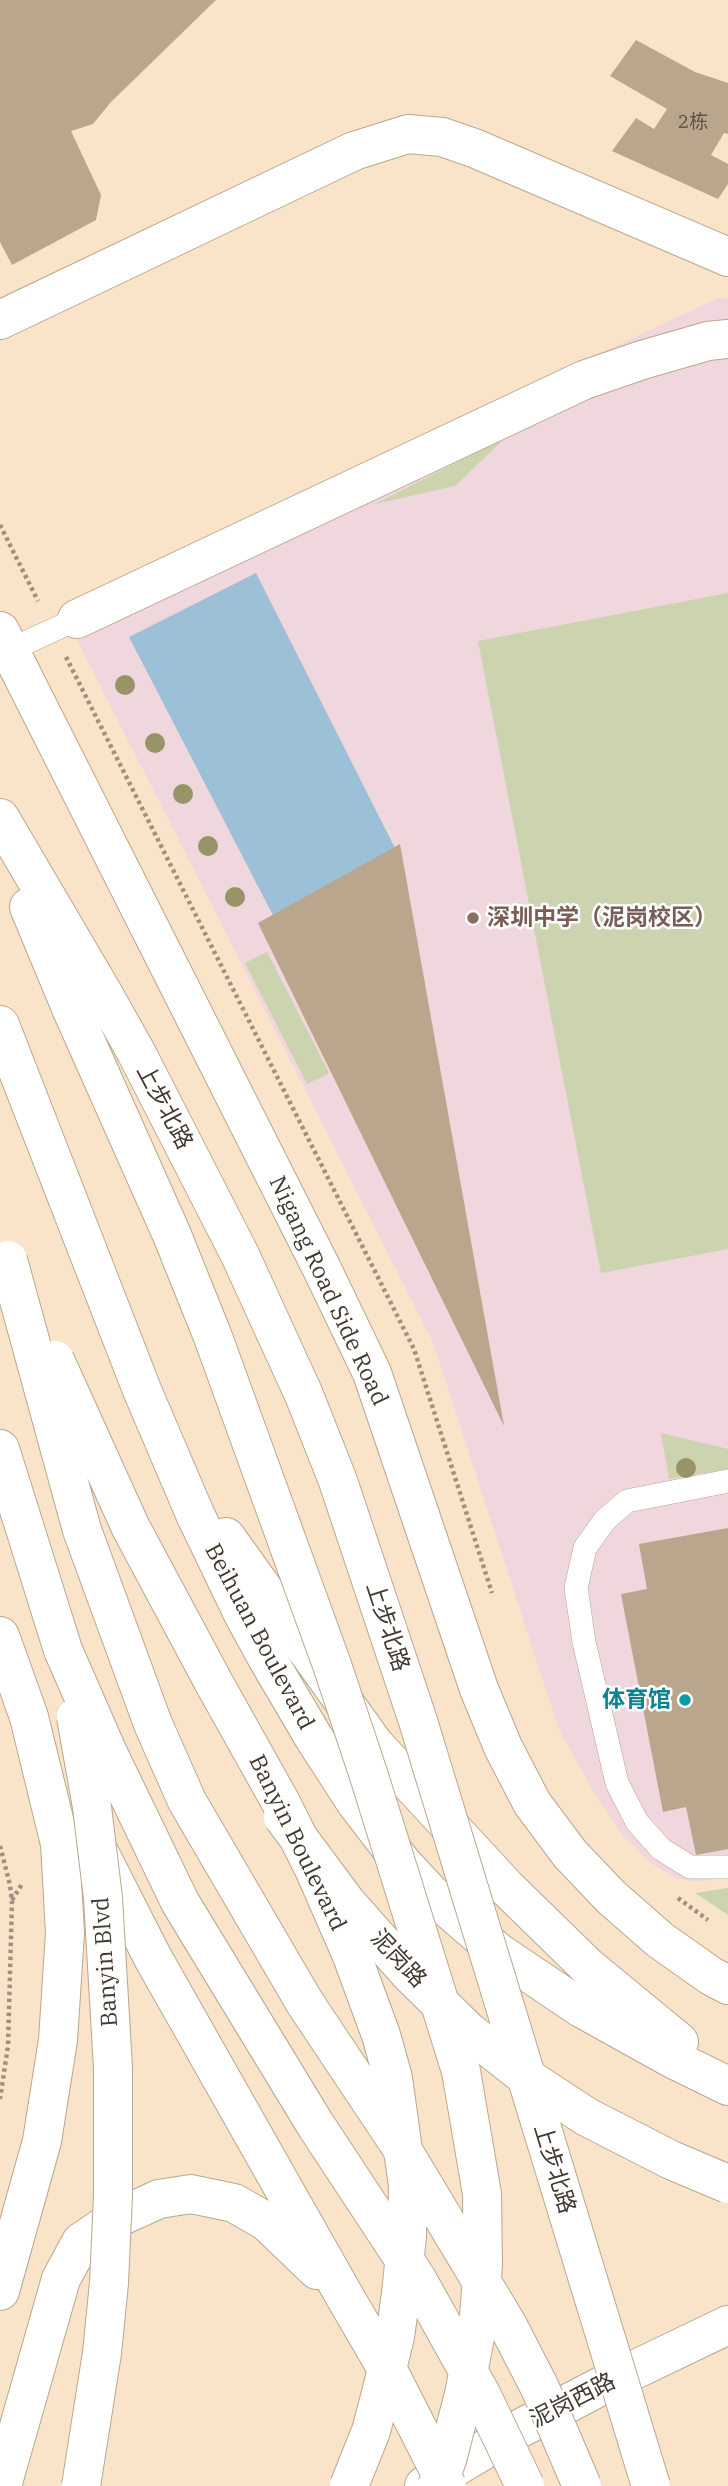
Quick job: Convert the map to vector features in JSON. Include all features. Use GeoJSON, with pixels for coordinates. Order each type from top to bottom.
{"type":"FeatureCollection","features":[{"type":"Feature","properties":{"kind":"main road"},"geometry":{"type":"LineString","coordinates":[[0,320],[354,150],[408,134],[442,137],[474,148],[728,257]]}},
{"type":"Feature","properties":{"kind":"main road"},"geometry":{"type":"LineString","coordinates":[[60,615],[584,380],[708,341],[728,339]]}},
{"type":"Feature","properties":{"kind":"main road","name":"Nigang Road Side Road"},"geometry":{"type":"LineString","coordinates":[[5,640],[372,1373],[479,1689],[503,1747],[532,1802],[570,1854],[611,1897],[660,1940],[728,1985]]}},
{"type":"Feature","properties":{"kind":"main road","name":"上步北路"},"geometry":{"type":"LineString","coordinates":[[0,818],[87,1002],[136,1052],[240,1255],[304,1395],[338,1481],[418,1721],[651,2486]]}},
{"type":"Feature","properties":{"kind":"main road"},"geometry":{"type":"LineString","coordinates":[[0,835],[87,1002],[172,1235],[213,1337],[353,1727],[461,2071],[482,2194],[483,2264],[479,2317],[464,2394],[447,2460],[437,2486]]}},
{"type":"Feature","properties":{"kind":"main road","name":"Beihuan Boulevard"},"geometry":{"type":"LineString","coordinates":[[0,1025],[159,1431],[216,1558],[274,1669],[332,1768],[403,1864],[452,1913],[498,1951],[550,1988],[641,2042],[728,2086]]}},
{"type":"Feature","properties":{"kind":"main road"},"geometry":{"type":"LineString","coordinates":[[3,1263],[82,1530],[153,1724],[187,1801],[305,2003],[399,2144],[507,2324],[540,2388],[582,2486]]}},
{"type":"Feature","properties":{"kind":"main road","name":"泥岗路"},"geometry":{"type":"LineString","coordinates":[[3,1263],[72,1441],[169,1629],[283,1817],[346,1902],[409,1973],[468,2031],[529,2079],[587,2117],[670,2160],[728,2184]]}},
{"type":"Feature","properties":{"kind":"main road","name":"Banyin Boulevard"},"geometry":{"type":"LineString","coordinates":[[3,1263],[131,1528],[280,1801],[314,1869],[352,1956],[381,2035],[393,2078],[408,2186],[407,2236],[395,2337],[370,2431],[349,2486]]}},
{"type":"Feature","properties":{"kind":"main road"},"geometry":{"type":"LineString","coordinates":[[159,1431],[191,1488],[373,1744],[505,1886],[588,1967],[664,2032],[728,2074]]}},
{"type":"Feature","properties":{"kind":"main road","name":"Banyin Blvd"},"geometry":{"type":"LineString","coordinates":[[0,1450],[63,1650],[94,1820],[103,1898],[113,2068],[113,2195],[102,2353],[81,2486]]}},
{"type":"Feature","properties":{"kind":"main road"},"geometry":{"type":"LineString","coordinates":[[0,1636],[29,1717],[60,1844],[65,1933],[58,2040],[42,2141],[0,2291]]}},
{"type":"Feature","properties":{"kind":"main road"},"geometry":{"type":"LineString","coordinates":[[63,1650],[108,1753],[180,1902],[314,2124],[417,2279],[482,2396],[525,2486]]}},
{"type":"Feature","properties":{"kind":"main road"},"geometry":{"type":"LineString","coordinates":[[29,1717],[153,1958],[391,2376],[447,2486]]}},
{"type":"Feature","properties":{"kind":"main road"},"geometry":{"type":"LineString","coordinates":[[2,2486],[61,2279],[81,2242],[116,2219],[159,2200],[191,2194],[234,2203],[267,2222],[345,2297]]}},
{"type":"Feature","properties":{"kind":"main road","name":"泥岗西路"},"geometry":{"type":"LineString","coordinates":[[424,2486],[517,2430],[607,2383],[728,2326]]}},
{"type":"Feature","properties":{"kind":"lane"},"geometry":{"type":"LineString","coordinates":[[5,640],[60,615]]}},
{"type":"Feature","properties":{"kind":"lane"},"geometry":{"type":"LineString","coordinates":[[728,1481],[627,1501],[605,1520],[585,1548],[576,1588],[584,1642],[617,1783],[637,1822],[661,1849],[690,1867],[728,1867]]}},
{"type":"Feature","properties":{"kind":"path"},"geometry":{"type":"LineString","coordinates":[[0,525],[60,615]]}},
{"type":"Feature","properties":{"kind":"path"},"geometry":{"type":"LineString","coordinates":[[0,1846],[12,1901],[8,2046],[0,2099]]}},
{"type":"Feature","properties":{"kind":"shaded area","name":"深圳中学（泥岗校区）"},"geometry":{"type":"Polygon","coordinates":[[[718,298],[728,298],[728,1877],[697,1882],[675,1878],[651,1863],[623,1835],[599,1801],[559,1730],[433,1342],[61,608],[718,298]]]}},
{"type":"Feature","properties":{"kind":"green space"},"geometry":{"type":"Polygon","coordinates":[[[505,438],[455,486],[375,504],[505,438]]]}},
{"type":"Feature","properties":{"kind":"green space"},"geometry":{"type":"Polygon","coordinates":[[[728,593],[728,1249],[601,1273],[478,641],[728,593]]]}},
{"type":"Feature","properties":{"kind":"green space"},"geometry":{"type":"Polygon","coordinates":[[[267,952],[329,1073],[307,1084],[245,963],[267,952]]]}},
{"type":"Feature","properties":{"kind":"green space"},"geometry":{"type":"Polygon","coordinates":[[[661,1433],[728,1449],[728,1469],[669,1479],[661,1433]]]}},
{"type":"Feature","properties":{"kind":"green space"},"geometry":{"type":"Polygon","coordinates":[[[728,1888],[728,1915],[695,1893],[728,1888]]]}},
{"type":"Feature","properties":{"kind":"water"},"geometry":{"type":"Polygon","coordinates":[[[256,573],[401,860],[278,925],[129,637],[256,573]]]}},
{"type":"Feature","properties":{"kind":"building"},"geometry":{"type":"Polygon","coordinates":[[[0,0],[216,0],[111,102],[93,124],[71,131],[101,195],[96,220],[12,265],[0,242],[0,0]]]}},
{"type":"Feature","properties":{"kind":"building"},"geometry":{"type":"Polygon","coordinates":[[[636,40],[695,72],[728,83],[728,134],[724,133],[711,155],[728,164],[728,184],[718,199],[612,151],[636,118],[654,129],[667,109],[610,76],[636,40]]]}},
{"type":"Feature","properties":{"kind":"building"},"geometry":{"type":"Polygon","coordinates":[[[400,844],[504,1426],[258,923],[400,844]]]}},
{"type":"Feature","properties":{"kind":"building","name":"体育馆"},"geometry":{"type":"Polygon","coordinates":[[[728,1528],[728,1849],[696,1855],[686,1807],[663,1812],[621,1594],[647,1589],[639,1544],[728,1528]]]}},
{"type":"Feature","properties":{"kind":"place","name":"深圳中学（泥岗校区）"},"geometry":{"type":"Point","coordinates":[473,918]}},
{"type":"Feature","properties":{"kind":"place","name":"体育馆"},"geometry":{"type":"Point","coordinates":[685,1700]}}]}
